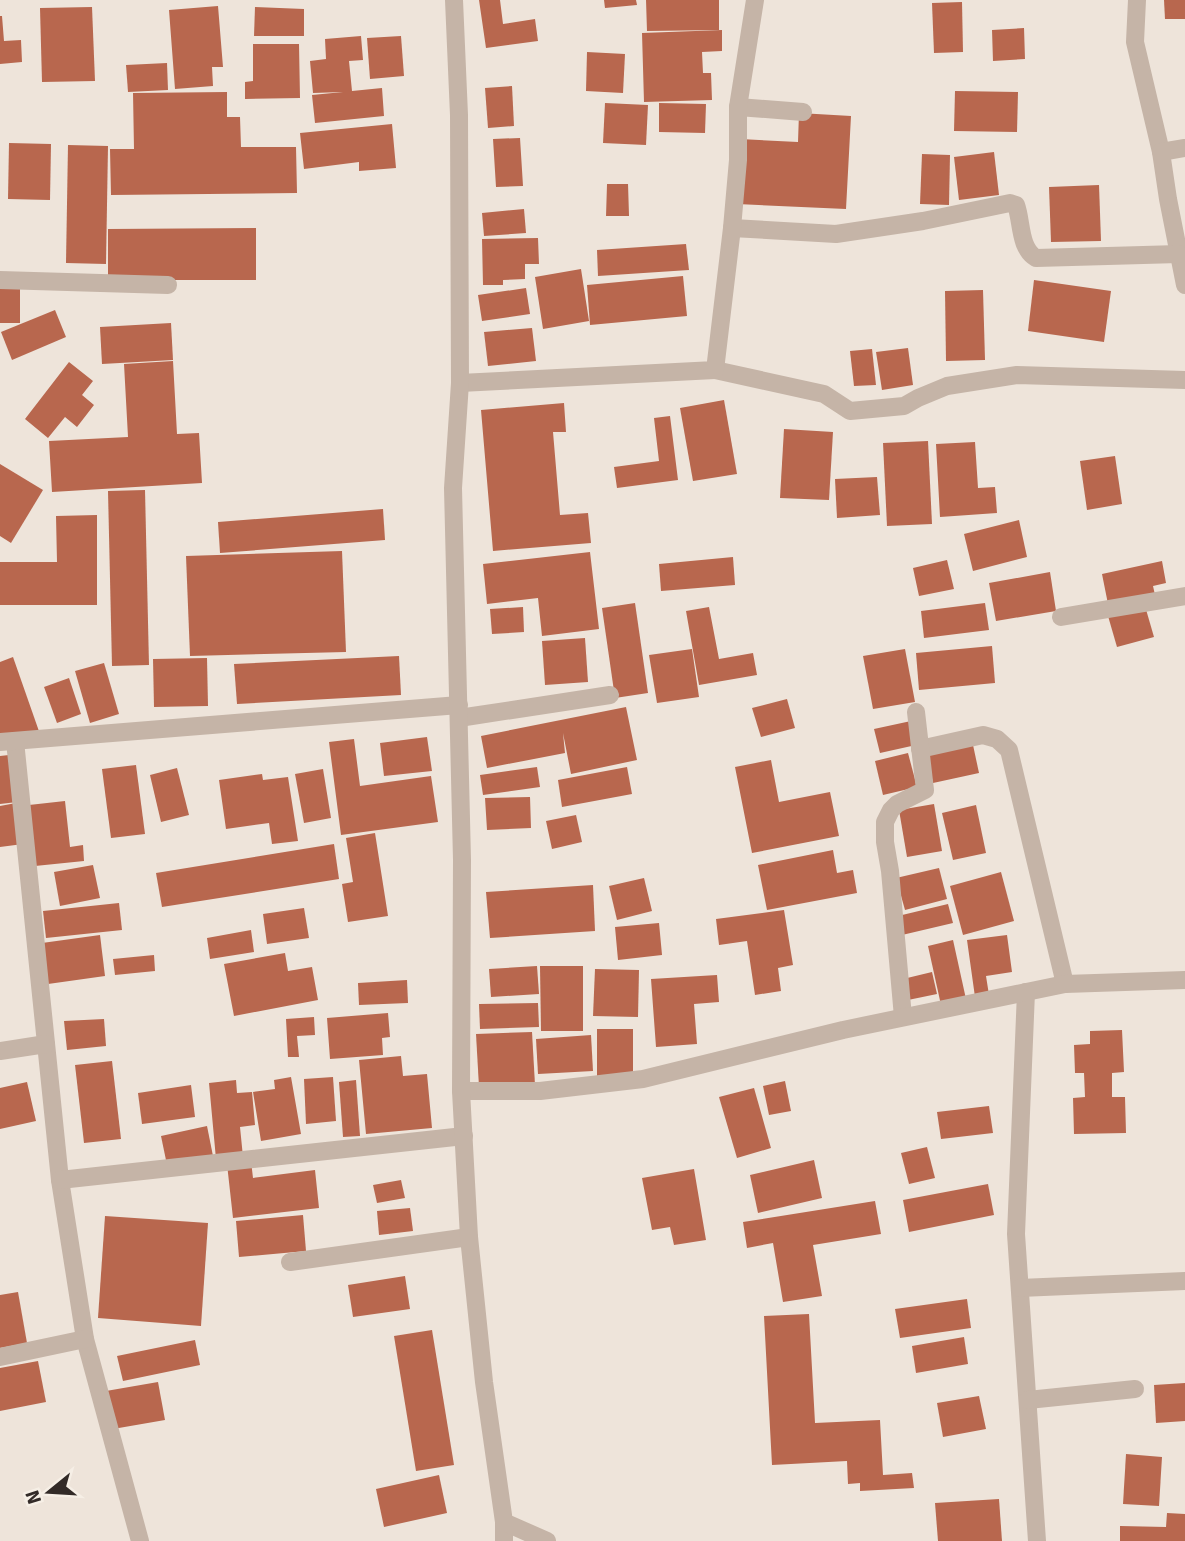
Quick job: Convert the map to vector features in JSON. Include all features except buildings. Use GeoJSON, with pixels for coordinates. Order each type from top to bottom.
{"type":"FeatureCollection","features":[{"type":"Feature","properties":{"kind":"street"},"geometry":{"type":"LineString","coordinates":[[454,0],[459,115],[460,383],[453,488],[462,860],[461,1091],[470,1237],[484,1381],[504,1522],[504,1541]]}},
{"type":"Feature","properties":{"kind":"street"},"geometry":{"type":"LineString","coordinates":[[715,370],[732,228],[738,107],[755,0]]}},
{"type":"Feature","properties":{"kind":"street"},"geometry":{"type":"LineString","coordinates":[[1137,0],[1135,42],[1161,152],[1185,285]]}},
{"type":"Feature","properties":{"kind":"street"},"geometry":{"type":"LineString","coordinates":[[738,107],[803,112]]}},
{"type":"Feature","properties":{"kind":"street"},"geometry":{"type":"LineString","coordinates":[[1161,152],[1185,148]]}},
{"type":"Feature","properties":{"kind":"street"},"geometry":{"type":"LineString","coordinates":[[732,228],[836,234],[923,221],[1010,203],[1016,205],[1019,212],[1025,246],[1036,258],[1179,254]]}},
{"type":"Feature","properties":{"kind":"street"},"geometry":{"type":"LineString","coordinates":[[0,280],[169,285]]}},
{"type":"Feature","properties":{"kind":"street"},"geometry":{"type":"LineString","coordinates":[[460,383],[715,370],[824,394],[850,411],[904,406],[947,386],[1017,374],[1185,380]]}},
{"type":"Feature","properties":{"kind":"street"},"geometry":{"type":"LineString","coordinates":[[1061,617],[1185,596]]}},
{"type":"Feature","properties":{"kind":"street"},"geometry":{"type":"LineString","coordinates":[[140,1541],[85,1339],[60,1180],[46,1044],[7,742],[459,711],[610,695]]}},
{"type":"Feature","properties":{"kind":"street"},"geometry":{"type":"LineString","coordinates":[[903,1017],[885,822],[897,804],[925,790],[916,712]]}},
{"type":"Feature","properties":{"kind":"street"},"geometry":{"type":"LineString","coordinates":[[920,748],[983,735],[998,739],[1009,750],[1038,861],[1065,984]]}},
{"type":"Feature","properties":{"kind":"street"},"geometry":{"type":"LineString","coordinates":[[461,1091],[540,1091],[643,1079],[903,1017],[1065,984],[1185,980]]}},
{"type":"Feature","properties":{"kind":"street"},"geometry":{"type":"LineString","coordinates":[[1026,992],[1016,1234],[1037,1541]]}},
{"type":"Feature","properties":{"kind":"street"},"geometry":{"type":"LineString","coordinates":[[0,1051],[46,1044]]}},
{"type":"Feature","properties":{"kind":"street"},"geometry":{"type":"LineString","coordinates":[[60,1180],[464,1136]]}},
{"type":"Feature","properties":{"kind":"street"},"geometry":{"type":"LineString","coordinates":[[290,1262],[470,1237]]}},
{"type":"Feature","properties":{"kind":"street"},"geometry":{"type":"LineString","coordinates":[[1020,1288],[1185,1281]]}},
{"type":"Feature","properties":{"kind":"street"},"geometry":{"type":"LineString","coordinates":[[0,1357],[85,1339]]}},
{"type":"Feature","properties":{"kind":"street"},"geometry":{"type":"LineString","coordinates":[[1028,1400],[1135,1389]]}},
{"type":"Feature","properties":{"kind":"street"},"geometry":{"type":"LineString","coordinates":[[504,1522],[547,1541]]}}]}
